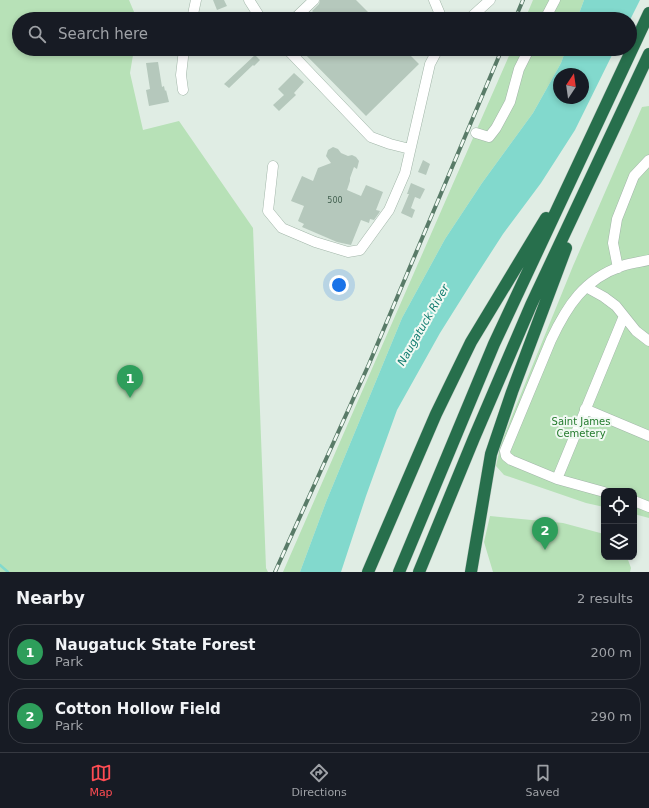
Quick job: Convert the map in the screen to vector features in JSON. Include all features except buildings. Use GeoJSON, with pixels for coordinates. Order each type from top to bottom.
{"type":"FeatureCollection","features":[{"type":"Feature","properties":{"kind":"highway"},"geometry":{"type":"LineString","coordinates":[[637,39],[649,13]]}},
{"type":"Feature","properties":{"kind":"highway"},"geometry":{"type":"LineString","coordinates":[[419,572],[531,305],[649,54]]}},
{"type":"Feature","properties":{"kind":"highway"},"geometry":{"type":"LineString","coordinates":[[400,571],[494,344],[629,56]]}},
{"type":"Feature","properties":{"kind":"highway"},"geometry":{"type":"LineString","coordinates":[[471,572],[491,454],[512,392],[598,163]]}},
{"type":"Feature","properties":{"kind":"highway"},"geometry":{"type":"LineString","coordinates":[[368,572],[436,414],[471,342],[578,164]]}},
{"type":"Feature","properties":{"kind":"lane"},"geometry":{"type":"LineString","coordinates":[[193,12],[196,0]]}},
{"type":"Feature","properties":{"kind":"lane"},"geometry":{"type":"LineString","coordinates":[[249,0],[257,12]]}},
{"type":"Feature","properties":{"kind":"lane"},"geometry":{"type":"LineString","coordinates":[[301,12],[314,0]]}},
{"type":"Feature","properties":{"kind":"lane"},"geometry":{"type":"LineString","coordinates":[[434,0],[439,12]]}},
{"type":"Feature","properties":{"kind":"lane"},"geometry":{"type":"LineString","coordinates":[[477,12],[490,0]]}},
{"type":"Feature","properties":{"kind":"lane"},"geometry":{"type":"LineString","coordinates":[[549,12],[555,0]]}},
{"type":"Feature","properties":{"kind":"lane"},"geometry":{"type":"LineString","coordinates":[[183,56],[181,75],[184,90]]}},
{"type":"Feature","properties":{"kind":"lane"},"geometry":{"type":"LineString","coordinates":[[294,56],[371,137],[410,149]]}},
{"type":"Feature","properties":{"kind":"lane"},"geometry":{"type":"LineString","coordinates":[[273,166],[268,211],[282,228],[314,242],[348,252],[360,250],[389,210],[405,173],[430,64],[434,56]]}},
{"type":"Feature","properties":{"kind":"lane"},"geometry":{"type":"LineString","coordinates":[[476,133],[489,137],[496,128],[510,102],[519,69],[526,56]]}},
{"type":"Feature","properties":{"kind":"lane"},"geometry":{"type":"LineString","coordinates":[[618,268],[614,243],[617,219],[634,176],[649,160]]}},
{"type":"Feature","properties":{"kind":"lane"},"geometry":{"type":"LineString","coordinates":[[601,491],[557,479],[511,460],[506,456],[505,451],[544,355],[559,324],[575,297],[593,281],[618,268],[649,260]]}},
{"type":"Feature","properties":{"kind":"lane"},"geometry":{"type":"LineString","coordinates":[[586,287],[616,306],[636,331],[649,341]]}},
{"type":"Feature","properties":{"kind":"lane"},"geometry":{"type":"LineString","coordinates":[[557,479],[624,316]]}},
{"type":"Feature","properties":{"kind":"lane"},"geometry":{"type":"LineString","coordinates":[[585,409],[649,436]]}},
{"type":"Feature","properties":{"kind":"lane"},"geometry":{"type":"LineString","coordinates":[[637,502],[649,506]]}},
{"type":"Feature","properties":{"kind":"green space"},"geometry":{"type":"Polygon","coordinates":[[[0,0],[129,0],[134,12],[12,12],[12,56],[133,56],[130,73],[143,130],[179,121],[253,228],[266,568],[268,572],[0,572],[0,0]]]}},
{"type":"Feature","properties":{"kind":"green space"},"geometry":{"type":"Polygon","coordinates":[[[533,0],[584,0],[580,12],[528,12],[533,0]]]}},
{"type":"Feature","properties":{"kind":"green space"},"geometry":{"type":"Polygon","coordinates":[[[509,56],[564,56],[558,68],[553,68],[553,77],[533,113],[482,183],[445,239],[402,318],[326,502],[300,572],[283,572],[509,56]]]}},
{"type":"Feature","properties":{"kind":"green space","name":"Saint James Cemetery"},"geometry":{"type":"Polygon","coordinates":[[[649,106],[649,518],[637,515],[637,488],[601,488],[601,506],[586,503],[504,475],[496,466],[501,443],[573,266],[642,107],[649,106]]]}},
{"type":"Feature","properties":{"kind":"green space"},"geometry":{"type":"Polygon","coordinates":[[[490,516],[563,523],[601,533],[601,560],[628,560],[631,568],[630,572],[493,572],[484,542],[490,516]]]}},
{"type":"Feature","properties":{"kind":"water"},"geometry":{"type":"Polygon","coordinates":[[[584,0],[640,0],[634,12],[580,12],[584,0]]]}},
{"type":"Feature","properties":{"kind":"water"},"geometry":{"type":"Polygon","coordinates":[[[564,56],[612,56],[589,102],[589,68],[558,68],[564,56]]]}},
{"type":"Feature","properties":{"kind":"water","name":"Naugatuck River"},"geometry":{"type":"Polygon","coordinates":[[[553,77],[553,104],[588,104],[575,130],[541,183],[503,234],[440,333],[397,410],[366,496],[341,572],[300,572],[326,502],[402,318],[445,239],[482,183],[533,113],[553,77]]]}},
{"type":"Feature","properties":{"kind":"waterway"},"geometry":{"type":"LineString","coordinates":[[0,565],[8,572]]}},
{"type":"Feature","properties":{"kind":"railway"},"geometry":{"type":"LineString","coordinates":[[518,12],[523,0]]}},
{"type":"Feature","properties":{"kind":"railway"},"geometry":{"type":"LineString","coordinates":[[275,572],[369,364],[499,56]]}},
{"type":"Feature","properties":{"kind":"place","name":"Naugatuck State Forest"},"geometry":{"type":"Point","coordinates":[130,398]}},
{"type":"Feature","properties":{"kind":"place","name":"Cotton Hollow Field"},"geometry":{"type":"Point","coordinates":[545,550]}}]}
